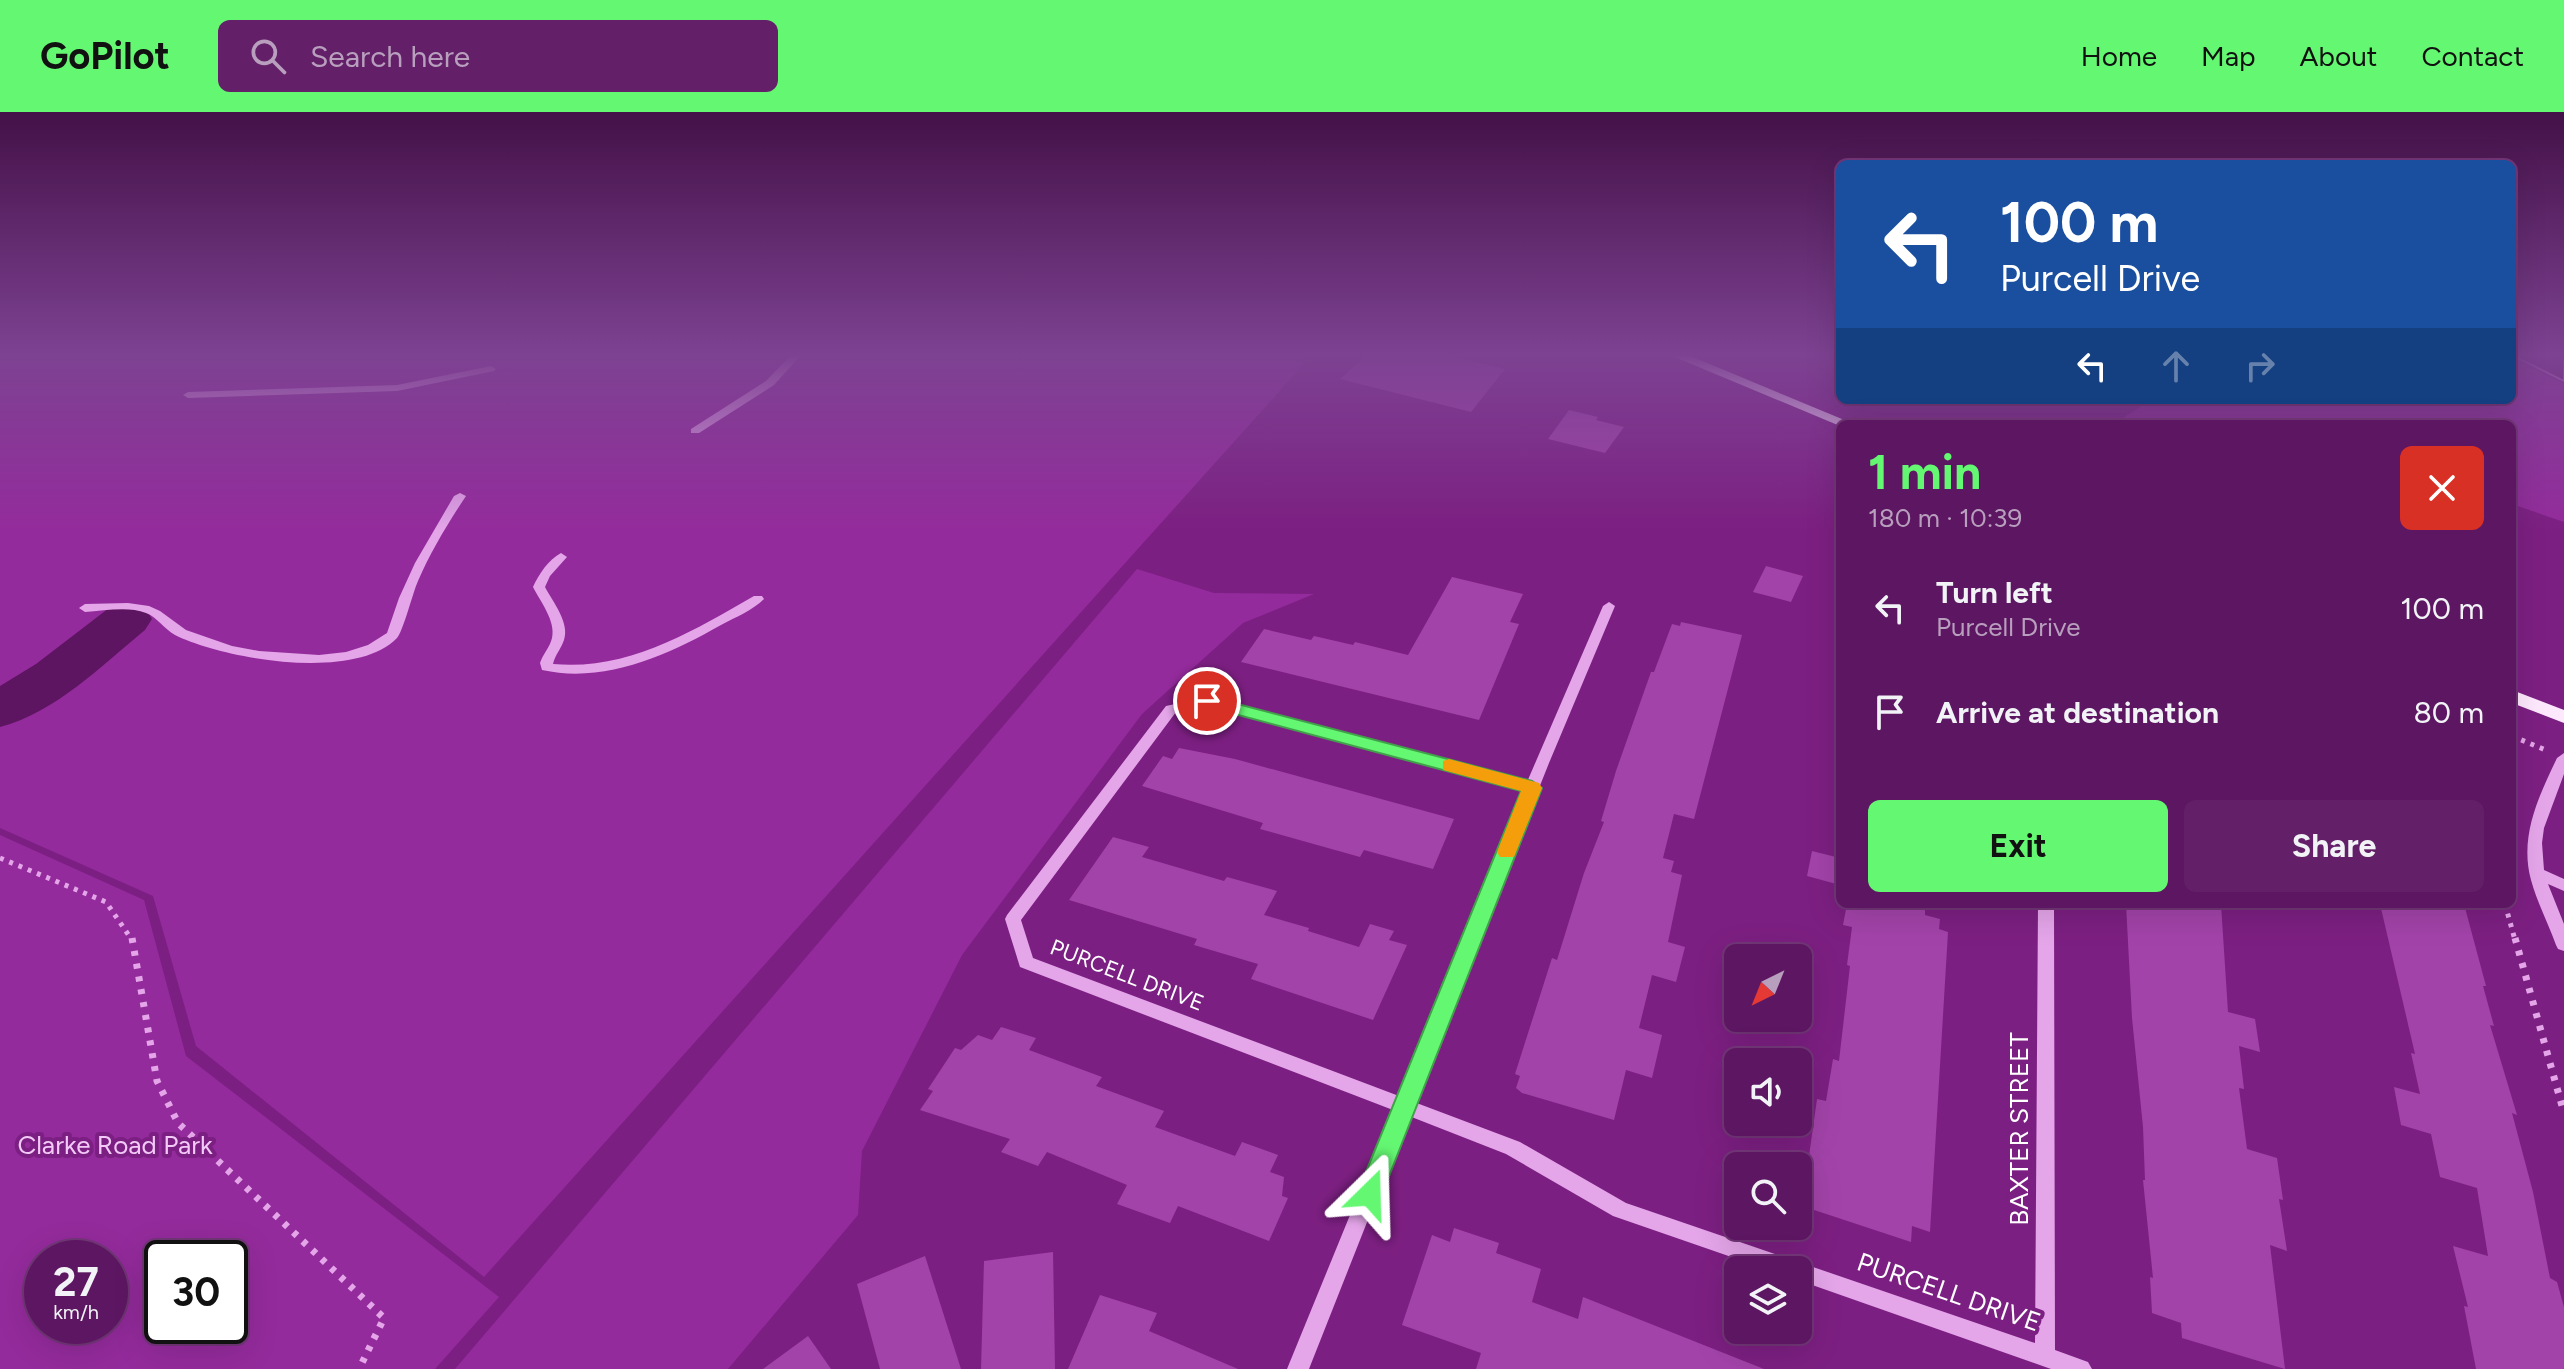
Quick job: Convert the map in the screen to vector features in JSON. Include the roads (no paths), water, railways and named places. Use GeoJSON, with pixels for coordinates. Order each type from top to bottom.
{"type":"FeatureCollection","features":[{"type":"Feature","properties":{"kind":"main road"},"geometry":{"type":"LineString","coordinates":[[2516,698],[2564,717]]}},
{"type":"Feature","properties":{"kind":"street"},"geometry":{"type":"LineString","coordinates":[[695,431],[722,414]]}},
{"type":"Feature","properties":{"kind":"street"},"geometry":{"type":"LineString","coordinates":[[85,608],[136,608],[152,612],[179,633],[235,650],[291,661],[373,648],[393,635],[403,595],[432,538],[460,496]]}},
{"type":"Feature","properties":{"kind":"street"},"geometry":{"type":"LineString","coordinates":[[561,557],[544,575],[539,587],[559,626],[559,635],[546,661],[547,667],[590,667],[636,659],[699,633],[758,599]]}},
{"type":"Feature","properties":{"kind":"street"},"geometry":{"type":"LineString","coordinates":[[1298,1369],[1532,788],[1609,606]]}},
{"type":"Feature","properties":{"kind":"street","name":"PURCELL DRIVE"},"geometry":{"type":"LineString","coordinates":[[1532,788],[1207,701],[1171,709],[1013,919],[1026,962],[1513,1148],[1620,1210],[1756,1256]]}},
{"type":"Feature","properties":{"kind":"street"},"geometry":{"type":"LineString","coordinates":[[2558,755],[2542,805],[2535,842],[2537,873],[2564,945]]}},
{"type":"Feature","properties":{"kind":"street"},"geometry":{"type":"LineString","coordinates":[[2537,873],[2564,885]]}},
{"type":"Feature","properties":{"kind":"street","name":"BAXTER STREET"},"geometry":{"type":"LineString","coordinates":[[2045,1354],[2046,908]]}},
{"type":"Feature","properties":{"kind":"street","name":"PURCELL DRIVE"},"geometry":{"type":"LineString","coordinates":[[1812,1275],[2081,1369]]}},
{"type":"Feature","properties":{"kind":"waterway"},"geometry":{"type":"LineString","coordinates":[[0,710],[55,676],[127,619]]}},
{"type":"Feature","properties":{"kind":"park label","name":"Clarke Road Park"},"geometry":{"type":"Point","coordinates":[115,1145]}}]}
